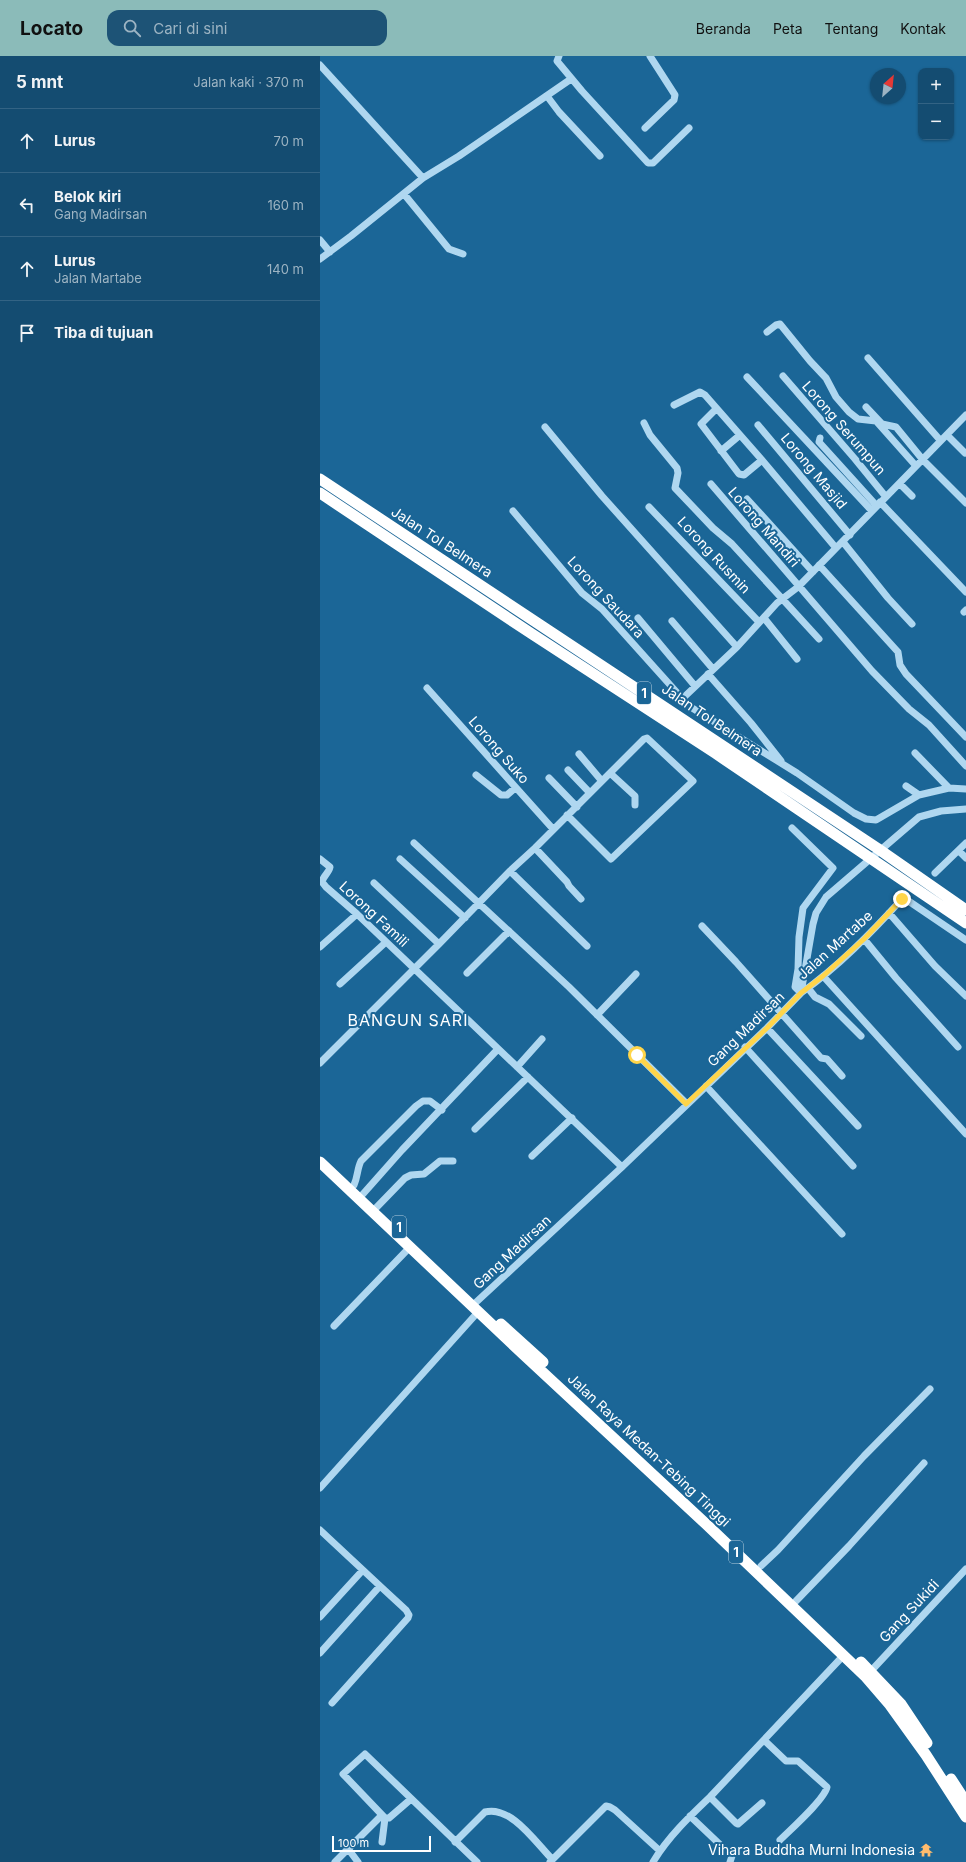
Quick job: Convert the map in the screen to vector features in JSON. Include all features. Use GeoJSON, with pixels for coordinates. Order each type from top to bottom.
{"type":"FeatureCollection","features":[{"type":"Feature","properties":{"kind":"highway","name":"Jalan Tol Belmera"},"geometry":{"type":"LineString","coordinates":[[320,479],[877,848],[966,910]]}},
{"type":"Feature","properties":{"kind":"highway","name":"Jalan Tol Belmera"},"geometry":{"type":"LineString","coordinates":[[320,492],[532,634],[715,753],[966,924]]}},
{"type":"Feature","properties":{"kind":"highway","name":"Jalan Raya Medan-Tebing Tinggi"},"geometry":{"type":"LineString","coordinates":[[320,1153],[363,1194],[410,1246],[761,1566],[871,1671],[901,1704],[966,1802]]}},
{"type":"Feature","properties":{"kind":"highway","name":"Jalan Raya Medan-Tebing Tinggi"},"geometry":{"type":"LineString","coordinates":[[320,1162],[375,1209],[476,1307],[865,1676],[890,1705],[926,1755],[966,1817]]}},
{"type":"Feature","properties":{"kind":"street"},"geometry":{"type":"LineString","coordinates":[[559,56],[557,61],[571,79],[648,163],[653,163],[689,128]]}},
{"type":"Feature","properties":{"kind":"street"},"geometry":{"type":"LineString","coordinates":[[645,128],[674,100],[675,95],[650,56]]}},
{"type":"Feature","properties":{"kind":"street"},"geometry":{"type":"LineString","coordinates":[[320,65],[423,178]]}},
{"type":"Feature","properties":{"kind":"street"},"geometry":{"type":"LineString","coordinates":[[320,259],[423,178],[459,156],[571,79]]}},
{"type":"Feature","properties":{"kind":"street"},"geometry":{"type":"LineString","coordinates":[[547,96],[559,112],[600,156]]}},
{"type":"Feature","properties":{"kind":"street"},"geometry":{"type":"LineString","coordinates":[[404,194],[449,249],[463,254]]}},
{"type":"Feature","properties":{"kind":"street"},"geometry":{"type":"LineString","coordinates":[[320,240],[330,252]]}},
{"type":"Feature","properties":{"kind":"street"},"geometry":{"type":"LineString","coordinates":[[767,332],[776,325],[780,324],[826,378],[836,396],[849,412],[858,419],[876,421],[916,466]]}},
{"type":"Feature","properties":{"kind":"street"},"geometry":{"type":"LineString","coordinates":[[868,358],[940,440]]}},
{"type":"Feature","properties":{"kind":"street"},"geometry":{"type":"LineString","coordinates":[[747,376],[879,504]]}},
{"type":"Feature","properties":{"kind":"street","name":"Lorong Serumpun"},"geometry":{"type":"LineString","coordinates":[[783,376],[855,458],[879,504]]}},
{"type":"Feature","properties":{"kind":"street"},"geometry":{"type":"LineString","coordinates":[[674,405],[700,392],[705,395],[836,548]]}},
{"type":"Feature","properties":{"kind":"street"},"geometry":{"type":"LineString","coordinates":[[866,407],[882,424],[896,427],[923,460],[966,504]]}},
{"type":"Feature","properties":{"kind":"street"},"geometry":{"type":"LineString","coordinates":[[716,408],[701,424],[742,476],[762,460]]}},
{"type":"Feature","properties":{"kind":"street"},"geometry":{"type":"LineString","coordinates":[[682,699],[737,647],[761,620],[798,587],[850,535],[966,414]]}},
{"type":"Feature","properties":{"kind":"street"},"geometry":{"type":"LineString","coordinates":[[644,423],[650,435],[677,468],[678,473],[675,488],[713,528],[732,544],[819,639]]}},
{"type":"Feature","properties":{"kind":"street","name":"Lorong Masjid"},"geometry":{"type":"LineString","coordinates":[[758,425],[850,535]]}},
{"type":"Feature","properties":{"kind":"street"},"geometry":{"type":"LineString","coordinates":[[545,426],[602,496],[737,647]]}},
{"type":"Feature","properties":{"kind":"street"},"geometry":{"type":"LineString","coordinates":[[721,451],[740,435]]}},
{"type":"Feature","properties":{"kind":"street"},"geometry":{"type":"LineString","coordinates":[[947,435],[964,453]]}},
{"type":"Feature","properties":{"kind":"street"},"geometry":{"type":"LineString","coordinates":[[820,438],[819,442],[966,592]]}},
{"type":"Feature","properties":{"kind":"street","name":"Lorong Mandiri"},"geometry":{"type":"LineString","coordinates":[[711,484],[779,561],[798,587],[884,684],[929,725],[966,766]]}},
{"type":"Feature","properties":{"kind":"street"},"geometry":{"type":"LineString","coordinates":[[900,484],[912,496]]}},
{"type":"Feature","properties":{"kind":"street"},"geometry":{"type":"LineString","coordinates":[[747,499],[813,572]]}},
{"type":"Feature","properties":{"kind":"street","name":"Lorong Rusmin"},"geometry":{"type":"LineString","coordinates":[[649,507],[761,620],[797,659]]}},
{"type":"Feature","properties":{"kind":"street","name":"Lorong Saudara"},"geometry":{"type":"LineString","coordinates":[[513,511],[582,593],[602,609],[689,706],[750,746],[783,764]]}},
{"type":"Feature","properties":{"kind":"street"},"geometry":{"type":"LineString","coordinates":[[843,542],[888,598],[912,624]]}},
{"type":"Feature","properties":{"kind":"street"},"geometry":{"type":"LineString","coordinates":[[819,565],[898,652],[900,665],[906,674],[966,737]]}},
{"type":"Feature","properties":{"kind":"street"},"geometry":{"type":"LineString","coordinates":[[638,618],[695,686]]}},
{"type":"Feature","properties":{"kind":"street"},"geometry":{"type":"LineString","coordinates":[[672,621],[710,672],[783,764],[854,814],[866,819],[876,820],[919,795],[948,788],[966,789]]}},
{"type":"Feature","properties":{"kind":"street","name":"Lorong Suko"},"geometry":{"type":"LineString","coordinates":[[427,688],[553,829]]}},
{"type":"Feature","properties":{"kind":"street"},"geometry":{"type":"LineString","coordinates":[[320,1063],[414,970],[510,871],[567,815],[577,807],[639,743],[648,738],[693,781],[611,859],[567,815]]}},
{"type":"Feature","properties":{"kind":"street"},"geometry":{"type":"LineString","coordinates":[[915,753],[948,788]]}},
{"type":"Feature","properties":{"kind":"street"},"geometry":{"type":"LineString","coordinates":[[579,754],[602,780]]}},
{"type":"Feature","properties":{"kind":"street"},"geometry":{"type":"LineString","coordinates":[[568,770],[590,792]]}},
{"type":"Feature","properties":{"kind":"street"},"geometry":{"type":"LineString","coordinates":[[610,773],[635,796],[636,805]]}},
{"type":"Feature","properties":{"kind":"street"},"geometry":{"type":"LineString","coordinates":[[476,775],[501,796],[507,795],[515,788]]}},
{"type":"Feature","properties":{"kind":"street"},"geometry":{"type":"LineString","coordinates":[[549,778],[577,807]]}},
{"type":"Feature","properties":{"kind":"street"},"geometry":{"type":"LineString","coordinates":[[906,786],[919,795]]}},
{"type":"Feature","properties":{"kind":"street","name":"Gang Madirsan"},"geometry":{"type":"LineString","coordinates":[[320,1488],[476,1307],[745,1047],[767,1028],[801,993],[816,912],[826,897],[919,817],[941,811],[966,809]]}},
{"type":"Feature","properties":{"kind":"street","name":"Jalan Martabe"},"geometry":{"type":"LineString","coordinates":[[792,828],[832,868],[803,908],[795,987],[801,993],[823,976],[864,939],[902,899],[905,899],[966,940]]}},
{"type":"Feature","properties":{"kind":"street"},"geometry":{"type":"LineString","coordinates":[[414,843],[597,1015],[686,1104]]}},
{"type":"Feature","properties":{"kind":"street"},"geometry":{"type":"LineString","coordinates":[[935,873],[966,843]]}},
{"type":"Feature","properties":{"kind":"street"},"geometry":{"type":"LineString","coordinates":[[535,848],[581,899]]}},
{"type":"Feature","properties":{"kind":"street"},"geometry":{"type":"LineString","coordinates":[[959,851],[966,858]]}},
{"type":"Feature","properties":{"kind":"street","name":"Lorong Famili"},"geometry":{"type":"LineString","coordinates":[[320,858],[330,867],[322,878],[324,885],[622,1166]]}},
{"type":"Feature","properties":{"kind":"street"},"geometry":{"type":"LineString","coordinates":[[400,859],[465,918]]}},
{"type":"Feature","properties":{"kind":"street"},"geometry":{"type":"LineString","coordinates":[[510,871],[587,946]]}},
{"type":"Feature","properties":{"kind":"street"},"geometry":{"type":"LineString","coordinates":[[374,883],[439,944]]}},
{"type":"Feature","properties":{"kind":"street"},"geometry":{"type":"LineString","coordinates":[[889,913],[932,962],[966,996]]}},
{"type":"Feature","properties":{"kind":"street"},"geometry":{"type":"LineString","coordinates":[[320,947],[356,914]]}},
{"type":"Feature","properties":{"kind":"street"},"geometry":{"type":"LineString","coordinates":[[702,926],[821,1058],[827,1059],[842,1076]]}},
{"type":"Feature","properties":{"kind":"street"},"geometry":{"type":"LineString","coordinates":[[467,973],[509,931]]}},
{"type":"Feature","properties":{"kind":"street"},"geometry":{"type":"LineString","coordinates":[[864,939],[890,972],[958,1047]]}},
{"type":"Feature","properties":{"kind":"street"},"geometry":{"type":"LineString","coordinates":[[340,984],[386,942]]}},
{"type":"Feature","properties":{"kind":"street"},"geometry":{"type":"LineString","coordinates":[[597,1015],[636,974]]}},
{"type":"Feature","properties":{"kind":"street"},"geometry":{"type":"LineString","coordinates":[[823,976],[966,1134]]}},
{"type":"Feature","properties":{"kind":"street"},"geometry":{"type":"LineString","coordinates":[[808,988],[815,996],[829,1004],[861,1036]]}},
{"type":"Feature","properties":{"kind":"street"},"geometry":{"type":"LineString","coordinates":[[767,1028],[858,1126]]}},
{"type":"Feature","properties":{"kind":"street"},"geometry":{"type":"LineString","coordinates":[[517,1067],[542,1039]]}},
{"type":"Feature","properties":{"kind":"street"},"geometry":{"type":"LineString","coordinates":[[745,1047],[853,1166]]}},
{"type":"Feature","properties":{"kind":"street"},"geometry":{"type":"LineString","coordinates":[[363,1194],[402,1150],[442,1110],[498,1049]]}},
{"type":"Feature","properties":{"kind":"street"},"geometry":{"type":"LineString","coordinates":[[475,1129],[528,1077]]}},
{"type":"Feature","properties":{"kind":"street"},"geometry":{"type":"LineString","coordinates":[[706,1086],[842,1234]]}},
{"type":"Feature","properties":{"kind":"street"},"geometry":{"type":"LineString","coordinates":[[354,1185],[359,1174],[359,1165],[361,1161],[416,1106],[423,1101],[430,1101],[442,1110]]}},
{"type":"Feature","properties":{"kind":"street"},"geometry":{"type":"LineString","coordinates":[[532,1156],[572,1118]]}},
{"type":"Feature","properties":{"kind":"street"},"geometry":{"type":"LineString","coordinates":[[375,1209],[405,1178],[424,1174],[440,1161],[453,1161]]}},
{"type":"Feature","properties":{"kind":"street"},"geometry":{"type":"LineString","coordinates":[[334,1326],[410,1246]]}},
{"type":"Feature","properties":{"kind":"street"},"geometry":{"type":"LineString","coordinates":[[761,1566],[778,1550],[864,1456],[930,1389]]}},
{"type":"Feature","properties":{"kind":"street"},"geometry":{"type":"LineString","coordinates":[[796,1601],[849,1546],[924,1463]]}},
{"type":"Feature","properties":{"kind":"street"},"geometry":{"type":"LineString","coordinates":[[320,1530],[406,1610],[409,1615],[408,1618],[332,1703]]}},
{"type":"Feature","properties":{"kind":"street","name":"Gang Sukidi"},"geometry":{"type":"LineString","coordinates":[[871,1671],[966,1569]]}},
{"type":"Feature","properties":{"kind":"street"},"geometry":{"type":"LineString","coordinates":[[320,1617],[362,1570]]}},
{"type":"Feature","properties":{"kind":"street"},"geometry":{"type":"LineString","coordinates":[[320,1653],[380,1586]]}},
{"type":"Feature","properties":{"kind":"street"},"geometry":{"type":"LineString","coordinates":[[654,1862],[660,1851],[690,1816],[710,1797],[843,1656]]}},
{"type":"Feature","properties":{"kind":"street"},"geometry":{"type":"LineString","coordinates":[[764,1740],[786,1761],[798,1761],[827,1787],[816,1803],[780,1840]]}},
{"type":"Feature","properties":{"kind":"street"},"geometry":{"type":"LineString","coordinates":[[411,1799],[389,1818],[384,1817],[343,1774],[365,1754],[476,1862]]}},
{"type":"Feature","properties":{"kind":"street"},"geometry":{"type":"LineString","coordinates":[[710,1797],[736,1824],[741,1822],[762,1803]]}},
{"type":"Feature","properties":{"kind":"street"},"geometry":{"type":"LineString","coordinates":[[455,1842],[485,1812],[491,1811],[509,1817],[526,1832],[551,1861],[606,1806],[615,1810],[660,1851]]}},
{"type":"Feature","properties":{"kind":"street"},"geometry":{"type":"LineString","coordinates":[[690,1816],[732,1856],[730,1862]]}},
{"type":"Feature","properties":{"kind":"street"},"geometry":{"type":"LineString","coordinates":[[382,1842],[384,1817]]}},
{"type":"Feature","properties":{"kind":"street"},"geometry":{"type":"LineString","coordinates":[[335,1862],[384,1817]]}},
{"type":"Feature","properties":{"kind":"street"},"geometry":{"type":"LineString","coordinates":[[349,1850],[358,1862]]}},
{"type":"Feature","properties":{"kind":"place","name":"Vihara Buddha Murni Indonesia"},"geometry":{"type":"Point","coordinates":[926,1850]}},
{"type":"Feature","properties":{"kind":"district","name":"BANGUN SARI"},"geometry":{"type":"Point","coordinates":[408,1020]}},
{"type":"Feature","properties":{"kind":"route"},"geometry":{"type":"LineString","coordinates":[[637,1055],[686,1104],[767,1028],[801,993],[823,976],[864,939],[902,899]]}}]}
